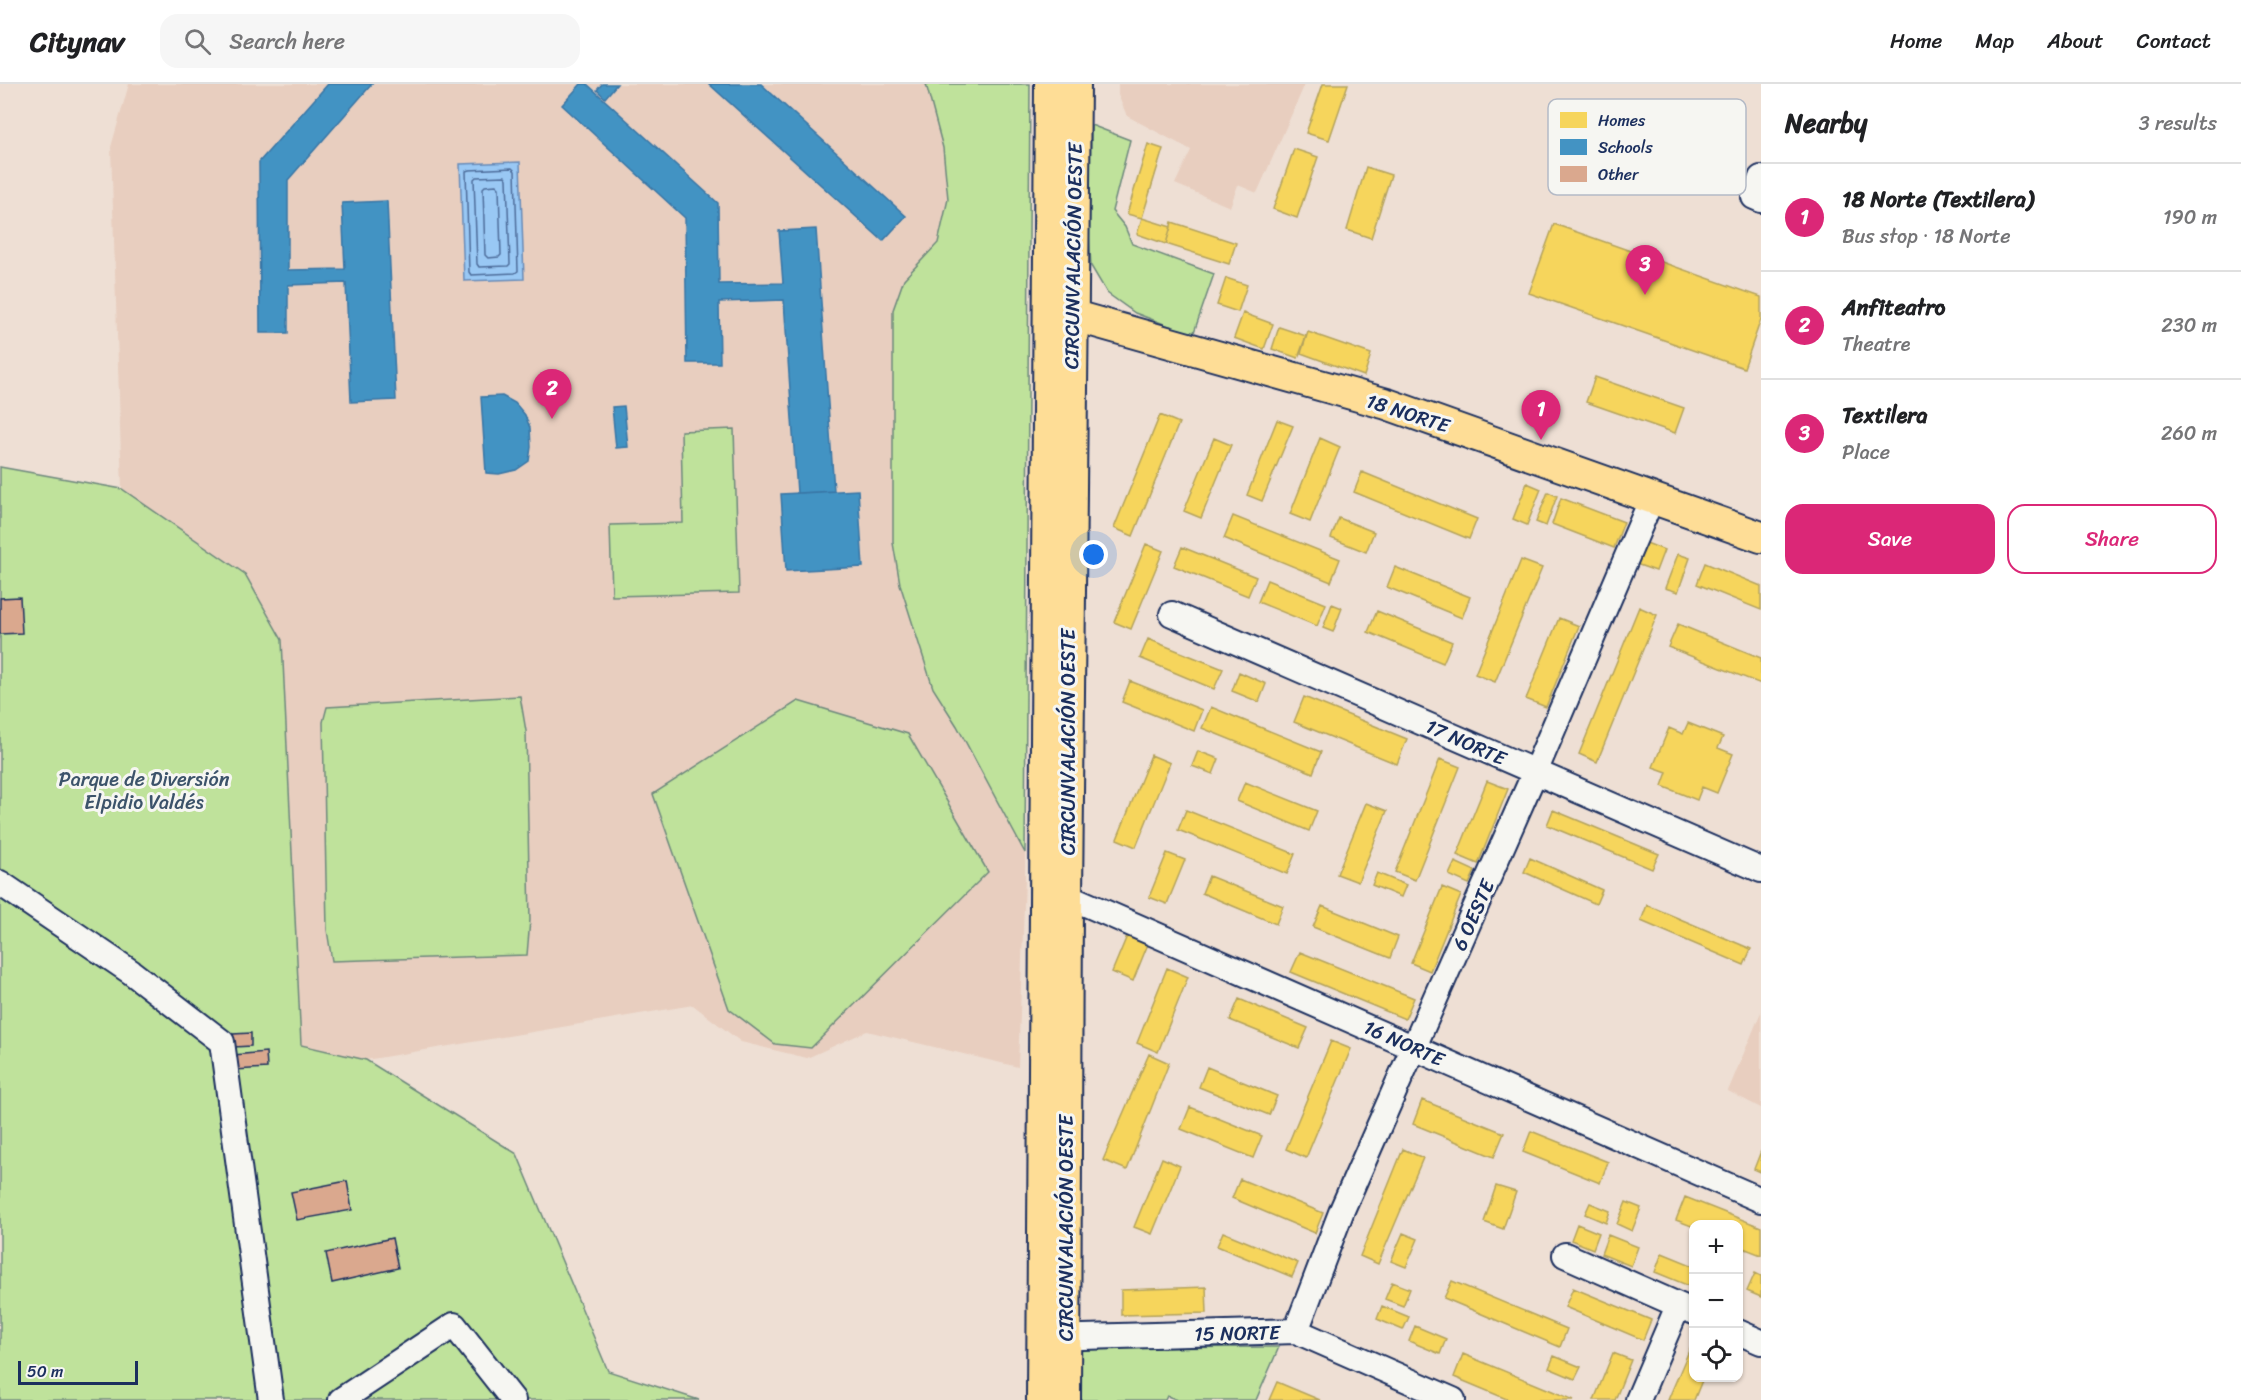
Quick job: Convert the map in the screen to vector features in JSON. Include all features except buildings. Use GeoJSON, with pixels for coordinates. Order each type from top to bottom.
{"type":"FeatureCollection","features":[{"type":"Feature","properties":{"kind":"main road","name":"CIRCUNVALACIÓN OESTE"},"geometry":{"type":"LineString","coordinates":[[1050,84],[1060,312],[1054,1337],[1065,1400]]}},
{"type":"Feature","properties":{"kind":"main road","name":"CIRCUNVALACIÓN OESTE"},"geometry":{"type":"LineString","coordinates":[[1057,891],[1071,375],[1060,312],[1072,263],[1075,84]]}},
{"type":"Feature","properties":{"kind":"main road"},"geometry":{"type":"LineString","coordinates":[[1072,263],[1080,287],[1101,311],[1127,332]]}},
{"type":"Feature","properties":{"kind":"main road","name":"18 NORTE"},"geometry":{"type":"LineString","coordinates":[[1060,312],[1387,404],[1761,537]]}},
{"type":"Feature","properties":{"kind":"main road"},"geometry":{"type":"LineString","coordinates":[[1071,375],[1083,353],[1103,335],[1127,332]]}},
{"type":"Feature","properties":{"kind":"main road","name":"CIRCUNVALACIÓN OESTE"},"geometry":{"type":"LineString","coordinates":[[1042,1400],[1054,1337]]}},
{"type":"Feature","properties":{"kind":"street","name":"6 OESTE"},"geometry":{"type":"LineString","coordinates":[[1296,1331],[1342,1210],[1415,1048],[1652,498]]}},
{"type":"Feature","properties":{"kind":"street","name":"17 NORTE"},"geometry":{"type":"LineString","coordinates":[[1172,614],[1761,870]]}},
{"type":"Feature","properties":{"kind":"street"},"geometry":{"type":"LineString","coordinates":[[0,883],[131,972],[222,1042],[271,1400]]}},
{"type":"Feature","properties":{"kind":"street","name":"16 NORTE"},"geometry":{"type":"LineString","coordinates":[[1057,891],[1761,1200]]}},
{"type":"Feature","properties":{"kind":"street"},"geometry":{"type":"LineString","coordinates":[[1564,1256],[1686,1309],[1638,1400]]}},
{"type":"Feature","properties":{"kind":"street"},"geometry":{"type":"LineString","coordinates":[[341,1400],[454,1325],[513,1400]]}},
{"type":"Feature","properties":{"kind":"street","name":"15 NORTE"},"geometry":{"type":"LineString","coordinates":[[1054,1337],[1296,1331],[1453,1400]]}},
{"type":"Feature","properties":{"kind":"street"},"geometry":{"type":"LineString","coordinates":[[1743,1334],[1761,1342]]}},
{"type":"Feature","properties":{"kind":"shaded area"},"geometry":{"type":"Polygon","coordinates":[[[129,84],[1030,84],[1025,879],[1018,1067],[867,1031],[807,1058],[741,1042],[693,1005],[366,1060],[301,1045],[282,640],[245,574],[122,489],[111,147],[129,84]]]}},
{"type":"Feature","properties":{"kind":"shaded area"},"geometry":{"type":"Polygon","coordinates":[[[1118,84],[1305,84],[1257,193],[1238,185],[1230,207],[1175,184],[1191,150],[1127,116],[1118,95],[1118,84]]]}},
{"type":"Feature","properties":{"kind":"shaded area"},"geometry":{"type":"Polygon","coordinates":[[[1761,1012],[1761,1108],[1728,1091],[1761,1012]]]}},
{"type":"Feature","properties":{"kind":"green space"},"geometry":{"type":"Polygon","coordinates":[[[926,84],[1030,84],[1025,853],[957,726],[933,688],[900,584],[893,543],[893,310],[904,279],[938,243],[948,199],[943,148],[926,84]]]}},
{"type":"Feature","properties":{"kind":"green space"},"geometry":{"type":"Polygon","coordinates":[[[1091,125],[1130,140],[1112,211],[1125,227],[1132,244],[1214,274],[1193,335],[1135,313],[1107,293],[1091,266],[1089,234],[1091,125]]]}},
{"type":"Feature","properties":{"kind":"green space"},"geometry":{"type":"Polygon","coordinates":[[[734,429],[739,593],[612,596],[610,525],[683,523],[681,431],[734,429]]]}},
{"type":"Feature","properties":{"kind":"green space","name":"Parque de Diversión Elpidio Valdés"},"geometry":{"type":"Polygon","coordinates":[[[0,467],[122,489],[245,574],[282,640],[301,1045],[366,1060],[517,1154],[608,1371],[699,1400],[0,1400],[0,467]]]}},
{"type":"Feature","properties":{"kind":"green space"},"geometry":{"type":"Polygon","coordinates":[[[520,696],[526,731],[530,920],[527,955],[332,961],[327,930],[323,722],[327,707],[520,696]]]}},
{"type":"Feature","properties":{"kind":"green space"},"geometry":{"type":"Polygon","coordinates":[[[798,701],[908,734],[988,872],[811,1048],[775,1044],[729,1009],[653,794],[798,701]]]}},
{"type":"Feature","properties":{"kind":"green space"},"geometry":{"type":"Polygon","coordinates":[[[1279,1347],[1256,1400],[1178,1400],[1167,1396],[1165,1400],[1078,1400],[1079,1348],[1279,1347]]]}},
{"type":"Feature","properties":{"kind":"water"},"geometry":{"type":"Polygon","coordinates":[[[520,162],[524,279],[464,281],[460,164],[520,162]]]}},
{"type":"Feature","properties":{"kind":"place","name":"Textilera"},"geometry":{"type":"Point","coordinates":[1645,295]}},
{"type":"Feature","properties":{"kind":"place","name":"Anfiteatro"},"geometry":{"type":"Point","coordinates":[552,419]}},
{"type":"Feature","properties":{"kind":"place","name":"18 Norte (Textilera)"},"geometry":{"type":"Point","coordinates":[1541,440]}}]}
